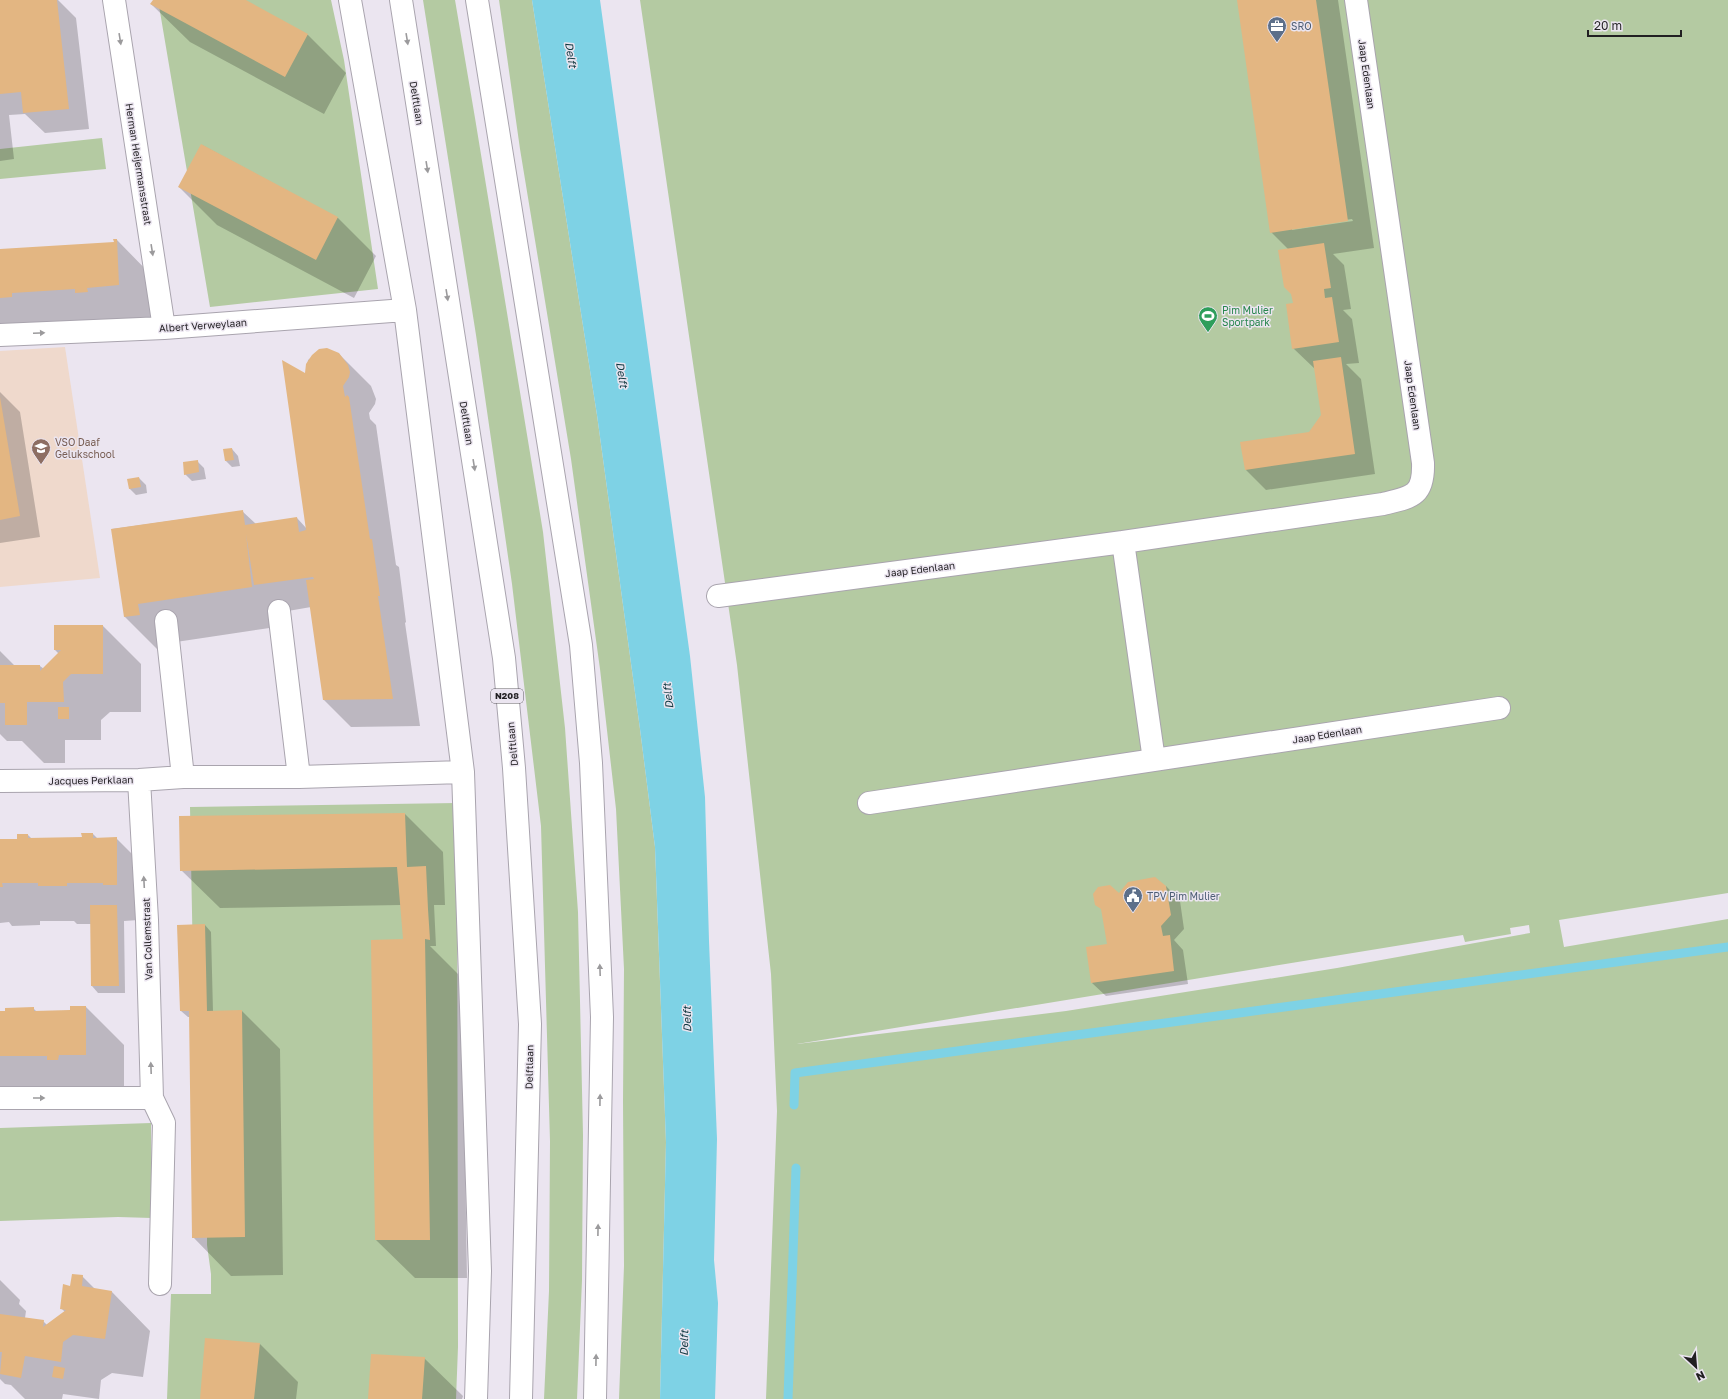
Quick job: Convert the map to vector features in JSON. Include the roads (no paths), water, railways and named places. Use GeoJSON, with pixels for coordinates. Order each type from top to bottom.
{"type":"FeatureCollection","features":[{"type":"Feature","properties":{"kind":"street","name":"Herman Heijermansstraat"},"geometry":{"type":"LineString","coordinates":[[114,0],[164,328]]}},
{"type":"Feature","properties":{"kind":"street"},"geometry":{"type":"LineString","coordinates":[[350,0],[405,310],[463,772],[480,1271],[476,1399]]}},
{"type":"Feature","properties":{"kind":"street","name":"Delftlaan"},"geometry":{"type":"LineString","coordinates":[[401,0],[504,658],[514,768],[530,1024],[521,1399]]}},
{"type":"Feature","properties":{"kind":"street"},"geometry":{"type":"LineString","coordinates":[[477,0],[581,645],[589,747],[602,1017],[595,1399]]}},
{"type":"Feature","properties":{"kind":"street","name":"Jaap Edenlaan"},"geometry":{"type":"LineString","coordinates":[[718,596],[1123,542],[1383,504],[1405,499],[1414,494],[1421,487],[1424,476],[1423,463],[1356,0]]}},
{"type":"Feature","properties":{"kind":"street","name":"Albert Verweylaan"},"geometry":{"type":"LineString","coordinates":[[0,335],[164,328],[405,310]]}},
{"type":"Feature","properties":{"kind":"street"},"geometry":{"type":"LineString","coordinates":[[1123,542],[1154,760]]}},
{"type":"Feature","properties":{"kind":"street"},"geometry":{"type":"LineString","coordinates":[[279,611],[298,777]]}},
{"type":"Feature","properties":{"kind":"street"},"geometry":{"type":"LineString","coordinates":[[166,621],[183,777]]}},
{"type":"Feature","properties":{"kind":"street","name":"Jaap Edenlaan"},"geometry":{"type":"LineString","coordinates":[[868,803],[1499,708]]}},
{"type":"Feature","properties":{"kind":"street","name":"Jacques Perklaan"},"geometry":{"type":"LineString","coordinates":[[0,781],[139,780],[183,777],[298,777],[463,772]]}},
{"type":"Feature","properties":{"kind":"street","name":"Van Collemstraat"},"geometry":{"type":"LineString","coordinates":[[139,780],[146,920],[152,1098],[164,1123],[160,1284]]}},
{"type":"Feature","properties":{"kind":"street"},"geometry":{"type":"LineString","coordinates":[[0,1098],[152,1098]]}},
{"type":"Feature","properties":{"kind":"water","name":"Delft"},"geometry":{"type":"Polygon","coordinates":[[[532,0],[600,0],[690,656],[705,797],[717,1139],[714,1260],[718,1303],[715,1399],[660,1399],[666,1142],[655,847],[597,415],[532,0]]]}},
{"type":"Feature","properties":{"kind":"waterway"},"geometry":{"type":"LineString","coordinates":[[794,1105],[795,1073],[1728,947]]}},
{"type":"Feature","properties":{"kind":"waterway"},"geometry":{"type":"LineString","coordinates":[[788,1399],[796,1168]]}},
{"type":"Feature","properties":{"kind":"place","name":"SRO"},"geometry":{"type":"Point","coordinates":[1277,43]}},
{"type":"Feature","properties":{"kind":"place","name":"Pim Mulier Sportpark"},"geometry":{"type":"Point","coordinates":[1208,333]}},
{"type":"Feature","properties":{"kind":"place","name":"VSO Daaf Gelukschool"},"geometry":{"type":"Point","coordinates":[41,465]}},
{"type":"Feature","properties":{"kind":"place","name":"TPV Pim Mulier"},"geometry":{"type":"Point","coordinates":[1133,913]}}]}
